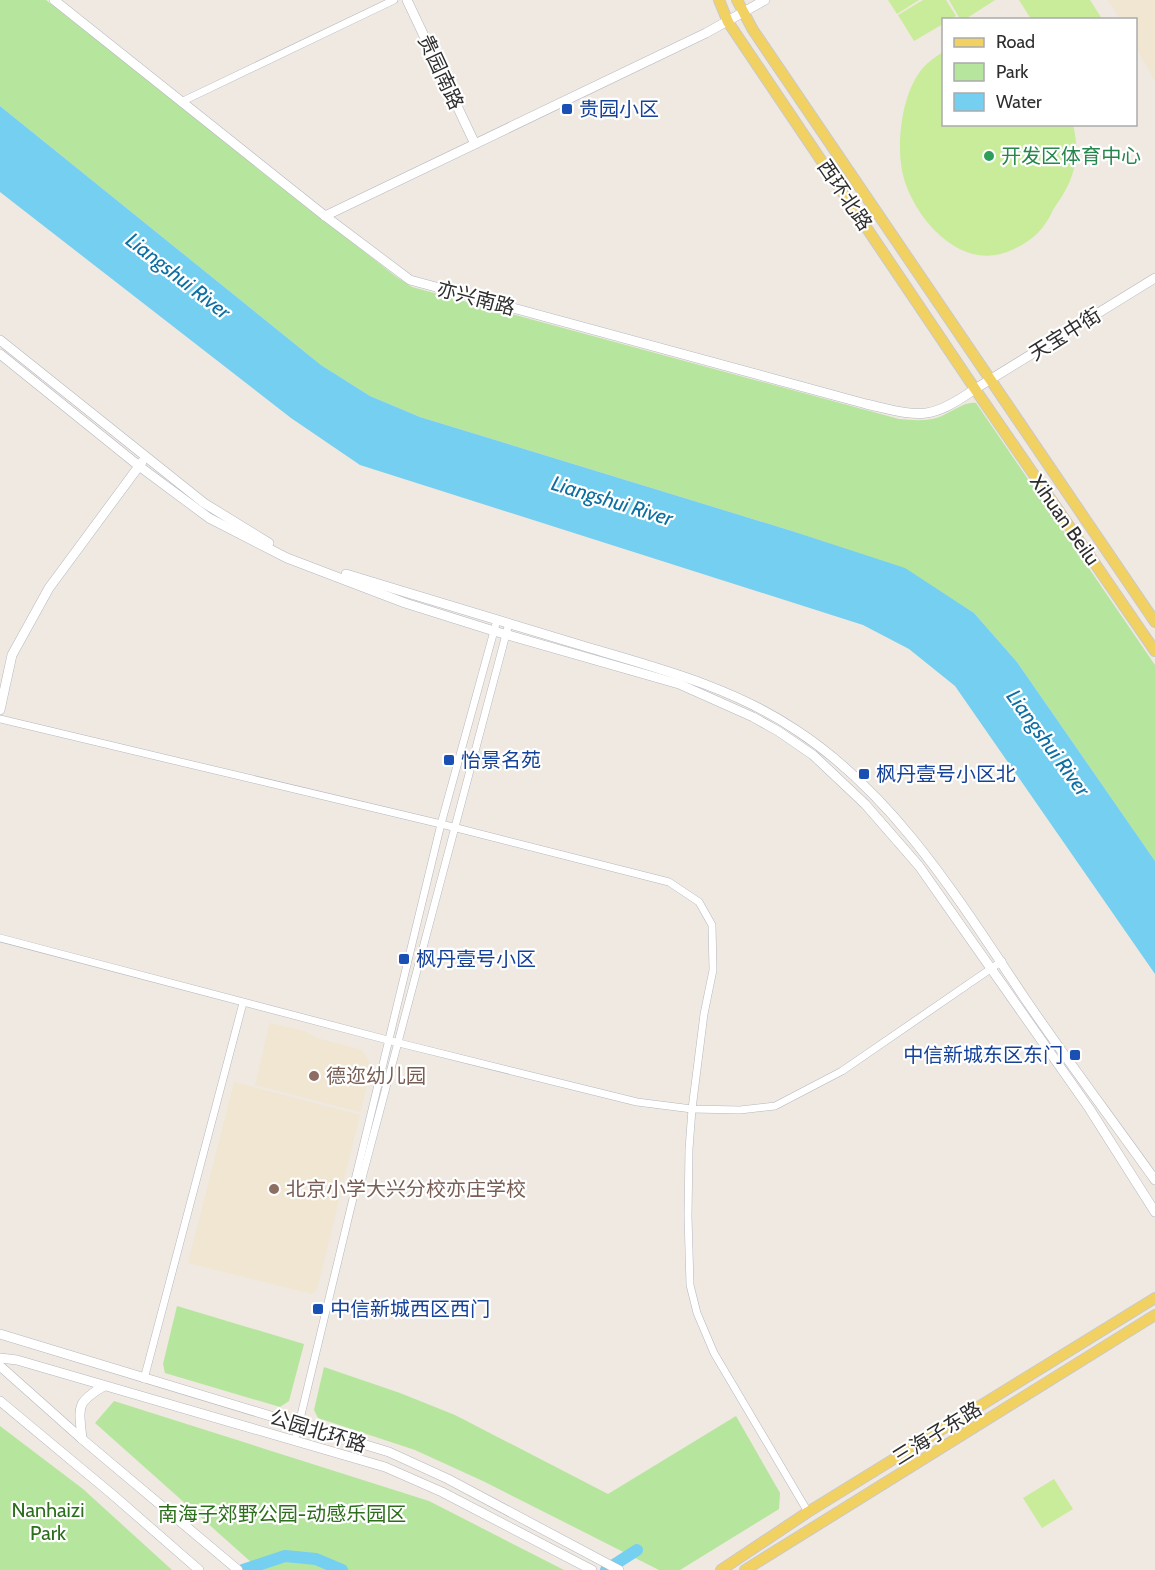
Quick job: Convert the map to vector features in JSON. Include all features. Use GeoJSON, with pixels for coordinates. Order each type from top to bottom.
{"type":"FeatureCollection","features":[{"type":"Feature","properties":{"kind":"main road","name":"西环北路"},"geometry":{"type":"LineString","coordinates":[[719,0],[728,22],[975,389]]}},
{"type":"Feature","properties":{"kind":"main road","name":"西环北路"},"geometry":{"type":"LineString","coordinates":[[736,0],[992,379]]}},
{"type":"Feature","properties":{"kind":"main road","name":"Xihuan Beilu"},"geometry":{"type":"LineString","coordinates":[[992,379],[1155,622]]}},
{"type":"Feature","properties":{"kind":"main road","name":"Xihuan Beilu"},"geometry":{"type":"LineString","coordinates":[[975,389],[1155,651]]}},
{"type":"Feature","properties":{"kind":"main road","name":"三海子东路"},"geometry":{"type":"LineString","coordinates":[[721,1570],[808,1512],[1155,1298]]}},
{"type":"Feature","properties":{"kind":"main road","name":"三海子东路"},"geometry":{"type":"LineString","coordinates":[[745,1570],[1155,1315]]}},
{"type":"Feature","properties":{"kind":"street","name":"亦兴南路"},"geometry":{"type":"LineString","coordinates":[[54,0],[325,216],[410,280],[913,414],[933,413],[951,406],[975,389]]}},
{"type":"Feature","properties":{"kind":"street"},"geometry":{"type":"LineString","coordinates":[[181,102],[394,0]]}},
{"type":"Feature","properties":{"kind":"street","name":"贵园南路"},"geometry":{"type":"LineString","coordinates":[[406,0],[475,144]]}},
{"type":"Feature","properties":{"kind":"street"},"geometry":{"type":"LineString","coordinates":[[325,216],[728,22],[765,0]]}},
{"type":"Feature","properties":{"kind":"street","name":"天宝中街"},"geometry":{"type":"LineString","coordinates":[[975,389],[1155,278]]}},
{"type":"Feature","properties":{"kind":"street"},"geometry":{"type":"LineString","coordinates":[[0,340],[204,503],[279,549],[328,569],[684,676],[758,708],[795,729],[846,768],[893,816],[928,857],[1002,961],[1029,1004],[1155,1180]]}},
{"type":"Feature","properties":{"kind":"street"},"geometry":{"type":"LineString","coordinates":[[0,354],[139,466],[209,518],[287,558],[405,603],[679,684],[753,717],[813,755],[880,819],[919,866],[1089,1108],[1155,1212]]}},
{"type":"Feature","properties":{"kind":"street"},"geometry":{"type":"LineString","coordinates":[[0,710],[12,655],[49,588],[146,456]]}},
{"type":"Feature","properties":{"kind":"street"},"geometry":{"type":"LineString","coordinates":[[295,1440],[441,824],[497,620]]}},
{"type":"Feature","properties":{"kind":"street"},"geometry":{"type":"LineString","coordinates":[[355,1190],[361,1182],[399,1043],[453,828],[509,623]]}},
{"type":"Feature","properties":{"kind":"street"},"geometry":{"type":"LineString","coordinates":[[0,719],[441,824],[669,882],[699,902],[712,924],[713,970],[704,1014],[692,1109],[688,1216],[690,1285],[697,1313],[714,1353],[808,1512]]}},
{"type":"Feature","properties":{"kind":"street"},"geometry":{"type":"LineString","coordinates":[[0,938],[389,1041],[638,1102],[692,1109],[740,1110],[775,1106],[842,1071],[1002,961]]}},
{"type":"Feature","properties":{"kind":"street"},"geometry":{"type":"LineString","coordinates":[[144,1379],[243,1003]]}},
{"type":"Feature","properties":{"kind":"street","name":"公园北环路"},"geometry":{"type":"LineString","coordinates":[[0,1334],[388,1452],[448,1479],[619,1570]]}},
{"type":"Feature","properties":{"kind":"street","name":"公园北环路"},"geometry":{"type":"LineString","coordinates":[[0,1358],[17,1360],[385,1467],[442,1492],[592,1570]]}},
{"type":"Feature","properties":{"kind":"street"},"geometry":{"type":"LineString","coordinates":[[0,1366],[82,1439],[238,1570]]}},
{"type":"Feature","properties":{"kind":"street"},"geometry":{"type":"LineString","coordinates":[[82,1439],[81,1405],[86,1397],[104,1386]]}},
{"type":"Feature","properties":{"kind":"street"},"geometry":{"type":"LineString","coordinates":[[0,1401],[195,1567]]}},
{"type":"Feature","properties":{"kind":"shaded area"},"geometry":{"type":"Polygon","coordinates":[[[1108,0],[1155,0],[1155,81],[1137,49],[1137,18],[1119,18],[1108,0]]]}},
{"type":"Feature","properties":{"kind":"shaded area","name":"德迩幼儿园"},"geometry":{"type":"Polygon","coordinates":[[[270,1023],[304,1031],[317,1038],[362,1050],[372,1067],[360,1112],[255,1085],[270,1023]]]}},
{"type":"Feature","properties":{"kind":"shaded area","name":"北京小学大兴分校亦庄学校"},"geometry":{"type":"Polygon","coordinates":[[[234,1082],[360,1115],[317,1289],[312,1294],[188,1263],[234,1082]]]}},
{"type":"Feature","properties":{"kind":"green space"},"geometry":{"type":"Polygon","coordinates":[[[0,0],[46,0],[395,276],[412,287],[899,419],[932,419],[966,404],[976,403],[1155,665],[1155,861],[1017,662],[974,613],[905,569],[792,531],[420,417],[370,396],[321,365],[0,106],[0,0]]]}},
{"type":"Feature","properties":{"kind":"green space"},"geometry":{"type":"Polygon","coordinates":[[[888,0],[919,0],[897,14],[888,0]]]}},
{"type":"Feature","properties":{"kind":"green space"},"geometry":{"type":"Polygon","coordinates":[[[923,0],[946,0],[956,16],[942,18],[942,25],[914,41],[898,15],[923,0]]]}},
{"type":"Feature","properties":{"kind":"green space"},"geometry":{"type":"Polygon","coordinates":[[[949,0],[995,0],[967,18],[959,18],[949,0]]]}},
{"type":"Feature","properties":{"kind":"green space"},"geometry":{"type":"Polygon","coordinates":[[[1019,0],[1090,0],[1101,18],[1030,18],[1019,0]]]}},
{"type":"Feature","properties":{"kind":"green space","name":"开发区体育中心"},"geometry":{"type":"Polygon","coordinates":[[[942,53],[942,126],[1073,126],[1076,158],[1069,183],[1041,229],[1026,243],[1012,250],[994,255],[976,255],[960,249],[944,239],[931,226],[910,195],[901,166],[902,122],[909,92],[922,69],[942,53]]]}},
{"type":"Feature","properties":{"kind":"green space"},"geometry":{"type":"Polygon","coordinates":[[[177,1306],[304,1344],[289,1401],[280,1407],[165,1373],[163,1364],[177,1306]]]}},
{"type":"Feature","properties":{"kind":"green space"},"geometry":{"type":"Polygon","coordinates":[[[324,1367],[455,1415],[608,1494],[736,1416],[780,1493],[779,1509],[680,1570],[659,1570],[485,1482],[415,1450],[318,1418],[314,1410],[324,1367]]]}},
{"type":"Feature","properties":{"kind":"green space","name":"南海子郊野公园-动感乐园区"},"geometry":{"type":"Polygon","coordinates":[[[114,1401],[429,1501],[564,1570],[260,1570],[95,1423],[114,1401]]]}},
{"type":"Feature","properties":{"kind":"green space","name":"Nanhaizi Park"},"geometry":{"type":"Polygon","coordinates":[[[0,1426],[83,1489],[172,1570],[0,1570],[0,1426]]]}},
{"type":"Feature","properties":{"kind":"green space"},"geometry":{"type":"Polygon","coordinates":[[[1054,1479],[1073,1509],[1042,1528],[1023,1498],[1054,1479]]]}},
{"type":"Feature","properties":{"kind":"water","name":"Liangshui River"},"geometry":{"type":"Polygon","coordinates":[[[0,106],[321,365],[370,396],[420,417],[905,568],[974,613],[1017,662],[1155,861],[1155,974],[955,686],[909,649],[863,625],[360,465],[291,418],[0,192],[0,106]]]}},
{"type":"Feature","properties":{"kind":"waterway"},"geometry":{"type":"LineString","coordinates":[[606,1570],[637,1550]]}},
{"type":"Feature","properties":{"kind":"waterway"},"geometry":{"type":"LineString","coordinates":[[243,1570],[285,1556],[316,1559],[342,1570]]}},
{"type":"Feature","properties":{"kind":"place","name":"贵园小区"},"geometry":{"type":"Point","coordinates":[567,109]}},
{"type":"Feature","properties":{"kind":"place","name":"开发区体育中心"},"geometry":{"type":"Point","coordinates":[989,156]}},
{"type":"Feature","properties":{"kind":"place","name":"怡景名苑"},"geometry":{"type":"Point","coordinates":[449,760]}},
{"type":"Feature","properties":{"kind":"place","name":"枫丹壹号小区北"},"geometry":{"type":"Point","coordinates":[864,774]}},
{"type":"Feature","properties":{"kind":"place","name":"枫丹壹号小区"},"geometry":{"type":"Point","coordinates":[404,959]}},
{"type":"Feature","properties":{"kind":"place","name":"中信新城东区东门"},"geometry":{"type":"Point","coordinates":[1075,1055]}},
{"type":"Feature","properties":{"kind":"place","name":"德迩幼儿园"},"geometry":{"type":"Point","coordinates":[314,1076]}},
{"type":"Feature","properties":{"kind":"place","name":"北京小学大兴分校亦庄学校"},"geometry":{"type":"Point","coordinates":[274,1189]}},
{"type":"Feature","properties":{"kind":"place","name":"中信新城西区西门"},"geometry":{"type":"Point","coordinates":[318,1309]}}]}
